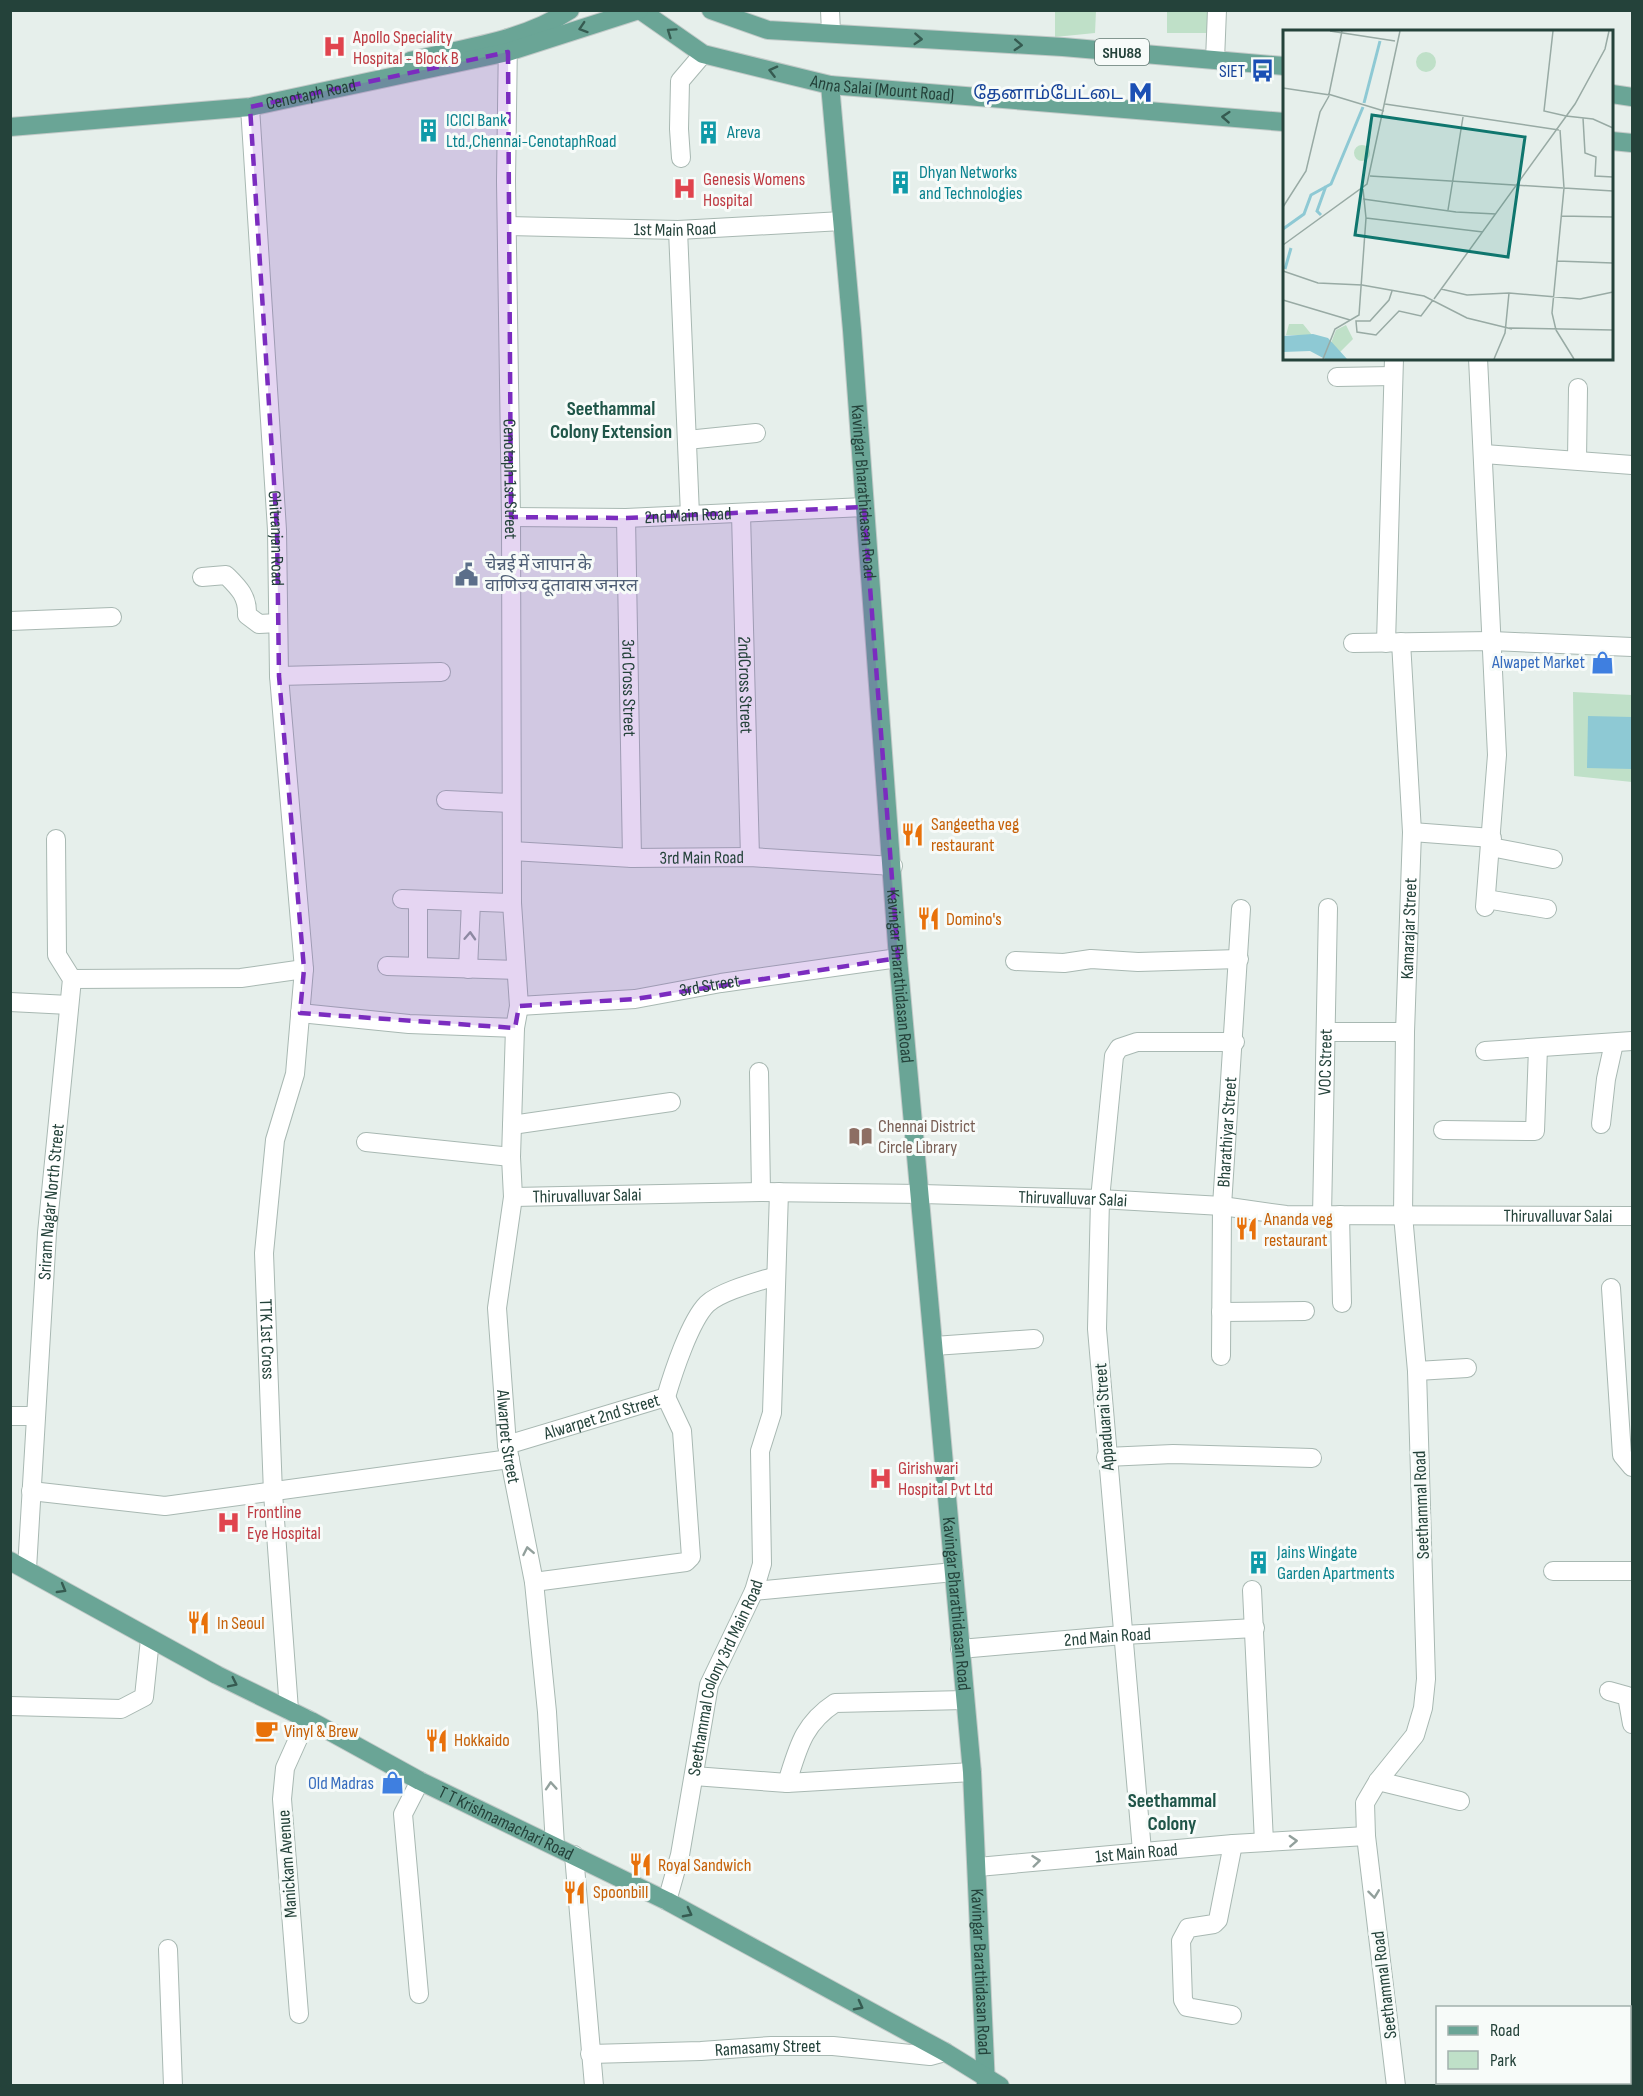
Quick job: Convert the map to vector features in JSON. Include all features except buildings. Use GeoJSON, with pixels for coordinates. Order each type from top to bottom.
{"type":"FeatureCollection","features":[{"type":"Feature","properties":{"kind":"main road","name":"Cenotaph Road"},"geometry":{"type":"LineString","coordinates":[[10,118],[246,95],[508,44],[552,23],[570,10]]}},
{"type":"Feature","properties":{"kind":"main road","name":"Cenotaph Road"},"geometry":{"type":"LineString","coordinates":[[10,127],[250,107],[639,10]]}},
{"type":"Feature","properties":{"kind":"main road","name":"Anna Salai (Mount Road)"},"geometry":{"type":"LineString","coordinates":[[639,10],[703,54],[830,85],[1283,122]]}},
{"type":"Feature","properties":{"kind":"main road","name":"SHU88"},"geometry":{"type":"LineString","coordinates":[[711,10],[768,30],[831,32],[1283,66]]}},
{"type":"Feature","properties":{"kind":"main road","name":"Kavingar Bharathidasan Road"},"geometry":{"type":"LineString","coordinates":[[830,85],[893,866],[898,958],[922,1194],[972,1772],[978,1867]]}},
{"type":"Feature","properties":{"kind":"main road"},"geometry":{"type":"LineString","coordinates":[[1613,94],[1632,97]]}},
{"type":"Feature","properties":{"kind":"main road"},"geometry":{"type":"LineString","coordinates":[[1613,141],[1632,142]]}},
{"type":"Feature","properties":{"kind":"main road","name":"T T Krishnamachari Road"},"geometry":{"type":"LineString","coordinates":[[10,1561],[150,1639],[307,1719],[420,1781],[667,1901],[945,2052],[990,2082]]}},
{"type":"Feature","properties":{"kind":"main road","name":"Kavingar Barathidasan Road"},"geometry":{"type":"LineString","coordinates":[[978,1867],[990,2082]]}},
{"type":"Feature","properties":{"kind":"street"},"geometry":{"type":"LineString","coordinates":[[830,10],[831,32]]}},
{"type":"Feature","properties":{"kind":"street"},"geometry":{"type":"LineString","coordinates":[[1215,60],[1217,10]]}},
{"type":"Feature","properties":{"kind":"street","name":"Cenotaph 1st Street"},"geometry":{"type":"LineString","coordinates":[[508,44],[507,226],[511,517],[512,903],[519,1006],[515,1028]]}},
{"type":"Feature","properties":{"kind":"street"},"geometry":{"type":"LineString","coordinates":[[681,158],[680,81],[703,54]]}},
{"type":"Feature","properties":{"kind":"street","name":"Chitranjan Road"},"geometry":{"type":"LineString","coordinates":[[250,107],[277,530],[279,676],[304,969]]}},
{"type":"Feature","properties":{"kind":"street","name":"1st Main Road"},"geometry":{"type":"LineString","coordinates":[[507,226],[678,230],[842,221]]}},
{"type":"Feature","properties":{"kind":"street"},"geometry":{"type":"LineString","coordinates":[[678,230],[690,515]]}},
{"type":"Feature","properties":{"kind":"street"},"geometry":{"type":"LineString","coordinates":[[1478,360],[1497,755],[1486,903],[1547,909]]}},
{"type":"Feature","properties":{"kind":"street"},"geometry":{"type":"LineString","coordinates":[[1337,377],[1393,367]]}},
{"type":"Feature","properties":{"kind":"street","name":"Kamarajar Street"},"geometry":{"type":"LineString","coordinates":[[1393,367],[1393,643],[1412,832],[1405,1032],[1403,1215]]}},
{"type":"Feature","properties":{"kind":"street"},"geometry":{"type":"LineString","coordinates":[[1577,460],[1578,388]]}},
{"type":"Feature","properties":{"kind":"street"},"geometry":{"type":"LineString","coordinates":[[687,441],[756,433]]}},
{"type":"Feature","properties":{"kind":"street"},"geometry":{"type":"LineString","coordinates":[[1484,454],[1632,465]]}},
{"type":"Feature","properties":{"kind":"street","name":"2nd Main Road"},"geometry":{"type":"LineString","coordinates":[[511,517],[626,518],[864,507]]}},
{"type":"Feature","properties":{"kind":"street","name":"2ndCross Street"},"geometry":{"type":"LineString","coordinates":[[741,514],[750,857]]}},
{"type":"Feature","properties":{"kind":"street","name":"3rd Cross Street"},"geometry":{"type":"LineString","coordinates":[[626,518],[632,858]]}},
{"type":"Feature","properties":{"kind":"street"},"geometry":{"type":"LineString","coordinates":[[202,577],[226,575],[240,589],[248,604],[247,615],[259,624],[278,623]]}},
{"type":"Feature","properties":{"kind":"street"},"geometry":{"type":"LineString","coordinates":[[10,621],[112,617]]}},
{"type":"Feature","properties":{"kind":"street"},"geometry":{"type":"LineString","coordinates":[[1353,643],[1492,641],[1632,646]]}},
{"type":"Feature","properties":{"kind":"street"},"geometry":{"type":"LineString","coordinates":[[279,676],[441,672]]}},
{"type":"Feature","properties":{"kind":"street"},"geometry":{"type":"LineString","coordinates":[[446,800],[511,803]]}},
{"type":"Feature","properties":{"kind":"street"},"geometry":{"type":"LineString","coordinates":[[1412,832],[1492,843],[1553,859]]}},
{"type":"Feature","properties":{"kind":"street"},"geometry":{"type":"LineString","coordinates":[[56,839],[57,955],[72,979],[242,978],[304,969]]}},
{"type":"Feature","properties":{"kind":"street","name":"3rd Main Road"},"geometry":{"type":"LineString","coordinates":[[512,851],[632,858],[750,857],[893,866]]}},
{"type":"Feature","properties":{"kind":"street"},"geometry":{"type":"LineString","coordinates":[[418,966],[410,899],[512,903]]}},
{"type":"Feature","properties":{"kind":"street"},"geometry":{"type":"LineString","coordinates":[[468,969],[471,902]]}},
{"type":"Feature","properties":{"kind":"street","name":"VOC Street"},"geometry":{"type":"LineString","coordinates":[[1328,908],[1326,1032],[1331,1215],[1342,1303]]}},
{"type":"Feature","properties":{"kind":"street","name":"Bharathiyar Street"},"geometry":{"type":"LineString","coordinates":[[1221,1356],[1222,1206],[1235,1042],[1241,909]]}},
{"type":"Feature","properties":{"kind":"street","name":"3rd Street"},"geometry":{"type":"LineString","coordinates":[[519,1006],[635,999],[721,983],[898,958]]}},
{"type":"Feature","properties":{"kind":"street"},"geometry":{"type":"LineString","coordinates":[[1015,961],[1064,963],[1091,959],[1138,962],[1239,959]]}},
{"type":"Feature","properties":{"kind":"street"},"geometry":{"type":"LineString","coordinates":[[387,966],[516,970]]}},
{"type":"Feature","properties":{"kind":"street","name":"TTK 1st Cross"},"geometry":{"type":"LineString","coordinates":[[289,1710],[273,1492],[264,1253],[275,1140],[295,1074],[304,969]]}},
{"type":"Feature","properties":{"kind":"street","name":"Sriram Nagar North Street"},"geometry":{"type":"LineString","coordinates":[[27,1569],[46,1233],[72,979]]}},
{"type":"Feature","properties":{"kind":"street"},"geometry":{"type":"LineString","coordinates":[[10,1002],[69,1005]]}},
{"type":"Feature","properties":{"kind":"street"},"geometry":{"type":"LineString","coordinates":[[300,1012],[408,1024],[515,1028]]}},
{"type":"Feature","properties":{"kind":"street","name":"Alwarpet Street"},"geometry":{"type":"LineString","coordinates":[[515,1028],[511,1157],[513,1197],[497,1308],[508,1452],[534,1582],[547,1712],[555,1845]]}},
{"type":"Feature","properties":{"kind":"street"},"geometry":{"type":"LineString","coordinates":[[1326,1032],[1405,1032]]}},
{"type":"Feature","properties":{"kind":"street"},"geometry":{"type":"LineString","coordinates":[[1485,1051],[1632,1041]]}},
{"type":"Feature","properties":{"kind":"street","name":"Appaduarai Street"},"geometry":{"type":"LineString","coordinates":[[1142,1851],[1106,1457],[1097,1329],[1100,1199],[1114,1056],[1119,1048],[1137,1042],[1235,1042]]}},
{"type":"Feature","properties":{"kind":"street"},"geometry":{"type":"LineString","coordinates":[[1601,1124],[1606,1079],[1614,1043]]}},
{"type":"Feature","properties":{"kind":"street"},"geometry":{"type":"LineString","coordinates":[[1443,1130],[1535,1131],[1538,1048]]}},
{"type":"Feature","properties":{"kind":"street","name":"Seethammal Colony 3rd Main Road"},"geometry":{"type":"LineString","coordinates":[[667,1901],[680,1855],[709,1685],[754,1591],[762,1564],[760,1451],[772,1413],[776,1276],[759,1072]]}},
{"type":"Feature","properties":{"kind":"street"},"geometry":{"type":"LineString","coordinates":[[512,1125],[671,1102]]}},
{"type":"Feature","properties":{"kind":"street"},"geometry":{"type":"LineString","coordinates":[[366,1142],[511,1157]]}},
{"type":"Feature","properties":{"kind":"street","name":"Thiruvalluvar Salai"},"geometry":{"type":"LineString","coordinates":[[513,1197],[770,1192],[922,1194],[1100,1199],[1222,1206],[1286,1215],[1632,1216]]}},
{"type":"Feature","properties":{"kind":"street","name":"Seethammal Road"},"geometry":{"type":"LineString","coordinates":[[1396,2085],[1366,1836],[1365,1803],[1377,1780],[1415,1735],[1423,1708],[1426,1679],[1418,1371],[1403,1215]]}},
{"type":"Feature","properties":{"kind":"street","name":"Alwarpet 2nd Street"},"geometry":{"type":"LineString","coordinates":[[31,1491],[165,1506],[273,1492],[508,1452],[666,1397],[675,1368],[697,1319],[708,1303],[776,1276]]}},
{"type":"Feature","properties":{"kind":"street"},"geometry":{"type":"LineString","coordinates":[[1611,1288],[1622,1455],[1632,1467]]}},
{"type":"Feature","properties":{"kind":"street"},"geometry":{"type":"LineString","coordinates":[[1221,1312],[1305,1311]]}},
{"type":"Feature","properties":{"kind":"street"},"geometry":{"type":"LineString","coordinates":[[934,1347],[1034,1339]]}},
{"type":"Feature","properties":{"kind":"street"},"geometry":{"type":"LineString","coordinates":[[1418,1371],[1467,1368]]}},
{"type":"Feature","properties":{"kind":"street"},"geometry":{"type":"LineString","coordinates":[[534,1582],[686,1562],[691,1557],[681,1431],[666,1397]]}},
{"type":"Feature","properties":{"kind":"street"},"geometry":{"type":"LineString","coordinates":[[10,1416],[35,1416]]}},
{"type":"Feature","properties":{"kind":"street"},"geometry":{"type":"LineString","coordinates":[[1106,1457],[1173,1454],[1312,1458]]}},
{"type":"Feature","properties":{"kind":"street"},"geometry":{"type":"LineString","coordinates":[[1553,1571],[1632,1571]]}},
{"type":"Feature","properties":{"kind":"street"},"geometry":{"type":"LineString","coordinates":[[754,1591],[954,1572]]}},
{"type":"Feature","properties":{"kind":"street"},"geometry":{"type":"LineString","coordinates":[[1252,1590],[1264,1842]]}},
{"type":"Feature","properties":{"kind":"street","name":"2nd Main Road"},"geometry":{"type":"LineString","coordinates":[[960,1649],[1123,1635],[1255,1628]]}},
{"type":"Feature","properties":{"kind":"street"},"geometry":{"type":"LineString","coordinates":[[10,1706],[121,1709],[144,1697],[150,1639]]}},
{"type":"Feature","properties":{"kind":"street"},"geometry":{"type":"LineString","coordinates":[[1609,1691],[1627,1696],[1632,1724]]}},
{"type":"Feature","properties":{"kind":"street"},"geometry":{"type":"LineString","coordinates":[[787,1783],[804,1732],[823,1711],[835,1703],[965,1700]]}},
{"type":"Feature","properties":{"kind":"street","name":"Manickam Avenue"},"geometry":{"type":"LineString","coordinates":[[298,2014],[282,1799],[285,1767],[307,1719]]}},
{"type":"Feature","properties":{"kind":"street"},"geometry":{"type":"LineString","coordinates":[[694,1776],[787,1783],[972,1772]]}},
{"type":"Feature","properties":{"kind":"street"},"geometry":{"type":"LineString","coordinates":[[1377,1780],[1460,1801]]}},
{"type":"Feature","properties":{"kind":"street"},"geometry":{"type":"LineString","coordinates":[[419,1994],[403,1814],[420,1781]]}},
{"type":"Feature","properties":{"kind":"street","name":"1st Main Road"},"geometry":{"type":"LineString","coordinates":[[978,1867],[1142,1851],[1366,1836]]}},
{"type":"Feature","properties":{"kind":"street"},"geometry":{"type":"LineString","coordinates":[[1232,2015],[1187,2007],[1183,2000],[1181,1941],[1188,1929],[1214,1924],[1218,1920],[1233,1844]]}},
{"type":"Feature","properties":{"kind":"street"},"geometry":{"type":"LineString","coordinates":[[574,1855],[594,2085]]}},
{"type":"Feature","properties":{"kind":"street"},"geometry":{"type":"LineString","coordinates":[[168,1949],[174,2085]]}},
{"type":"Feature","properties":{"kind":"street","name":"Ramasamy Street"},"geometry":{"type":"LineString","coordinates":[[590,2054],[701,2051],[771,2046],[833,2046],[930,2056],[945,2052]]}},
{"type":"Feature","properties":{"kind":"highlighted area"},"geometry":{"type":"Polygon","coordinates":[[[508,52],[511,517],[626,518],[864,507],[898,958],[635,999],[519,1006],[515,1028],[300,1013],[304,969],[279,676],[277,530],[250,107],[508,52]]]}},
{"type":"Feature","properties":{"kind":"green space"},"geometry":{"type":"Polygon","coordinates":[[[1055,11],[1096,11],[1095,33],[1055,37],[1055,11]]]}},
{"type":"Feature","properties":{"kind":"green space"},"geometry":{"type":"Polygon","coordinates":[[[1167,11],[1212,11],[1211,33],[1167,33],[1167,11]]]}},
{"type":"Feature","properties":{"kind":"green space"},"geometry":{"type":"Polygon","coordinates":[[[1573,692],[1632,695],[1632,782],[1574,776],[1573,692]]]}},
{"type":"Feature","properties":{"kind":"water"},"geometry":{"type":"Polygon","coordinates":[[[1588,716],[1632,717],[1632,769],[1587,768],[1588,716]]]}},
{"type":"Feature","properties":{"kind":"place","name":"Apollo Speciality Hospital - Block B"},"geometry":{"type":"Point","coordinates":[335,47]}},
{"type":"Feature","properties":{"kind":"place","name":"SIET"},"geometry":{"type":"Point","coordinates":[1263,71]}},
{"type":"Feature","properties":{"kind":"place","name":"தேனாம்பேட்டை"},"geometry":{"type":"Point","coordinates":[1141,93]}},
{"type":"Feature","properties":{"kind":"place","name":"ICICI Bank Ltd.,Chennai-CenotaphRoad"},"geometry":{"type":"Point","coordinates":[428,130]}},
{"type":"Feature","properties":{"kind":"place","name":"Areva"},"geometry":{"type":"Point","coordinates":[709,132]}},
{"type":"Feature","properties":{"kind":"place","name":"Dhyan Networks and Technologies"},"geometry":{"type":"Point","coordinates":[901,182]}},
{"type":"Feature","properties":{"kind":"place","name":"Genesis Womens Hospital"},"geometry":{"type":"Point","coordinates":[685,189]}},
{"type":"Feature","properties":{"kind":"place","name":"चेन्नई में जापान के वाणिज्य दूतावास जनरल"},"geometry":{"type":"Point","coordinates":[467,574]}},
{"type":"Feature","properties":{"kind":"place","name":"Alwapet Market"},"geometry":{"type":"Point","coordinates":[1603,662]}},
{"type":"Feature","properties":{"kind":"place","name":"Sangeetha veg restaurant"},"geometry":{"type":"Point","coordinates":[913,834]}},
{"type":"Feature","properties":{"kind":"place","name":"Domino's"},"geometry":{"type":"Point","coordinates":[928,919]}},
{"type":"Feature","properties":{"kind":"place","name":"Chennai District Circle Library"},"geometry":{"type":"Point","coordinates":[860,1136]}},
{"type":"Feature","properties":{"kind":"place","name":"Ananda veg restaurant"},"geometry":{"type":"Point","coordinates":[1246,1229]}},
{"type":"Feature","properties":{"kind":"place","name":"Girishwari Hospital Pvt Ltd"},"geometry":{"type":"Point","coordinates":[880,1478]}},
{"type":"Feature","properties":{"kind":"place","name":"Frontline Eye Hospital"},"geometry":{"type":"Point","coordinates":[229,1522]}},
{"type":"Feature","properties":{"kind":"place","name":"Jains Wingate Garden Apartments"},"geometry":{"type":"Point","coordinates":[1259,1562]}},
{"type":"Feature","properties":{"kind":"place","name":"In Seoul"},"geometry":{"type":"Point","coordinates":[199,1623]}},
{"type":"Feature","properties":{"kind":"place","name":"Vinyl & Brew"},"geometry":{"type":"Point","coordinates":[266,1731]}},
{"type":"Feature","properties":{"kind":"place","name":"Hokkaido"},"geometry":{"type":"Point","coordinates":[436,1740]}},
{"type":"Feature","properties":{"kind":"place","name":"Old Madras"},"geometry":{"type":"Point","coordinates":[392,1783]}},
{"type":"Feature","properties":{"kind":"place","name":"Royal Sandwich"},"geometry":{"type":"Point","coordinates":[640,1865]}},
{"type":"Feature","properties":{"kind":"place","name":"Spoonbill"},"geometry":{"type":"Point","coordinates":[575,1892]}},
{"type":"Feature","properties":{"kind":"district","name":"Seethammal Colony Extension"},"geometry":{"type":"Point","coordinates":[611,420]}},
{"type":"Feature","properties":{"kind":"district","name":"Seethammal Colony"},"geometry":{"type":"Point","coordinates":[1172,1812]}}]}
